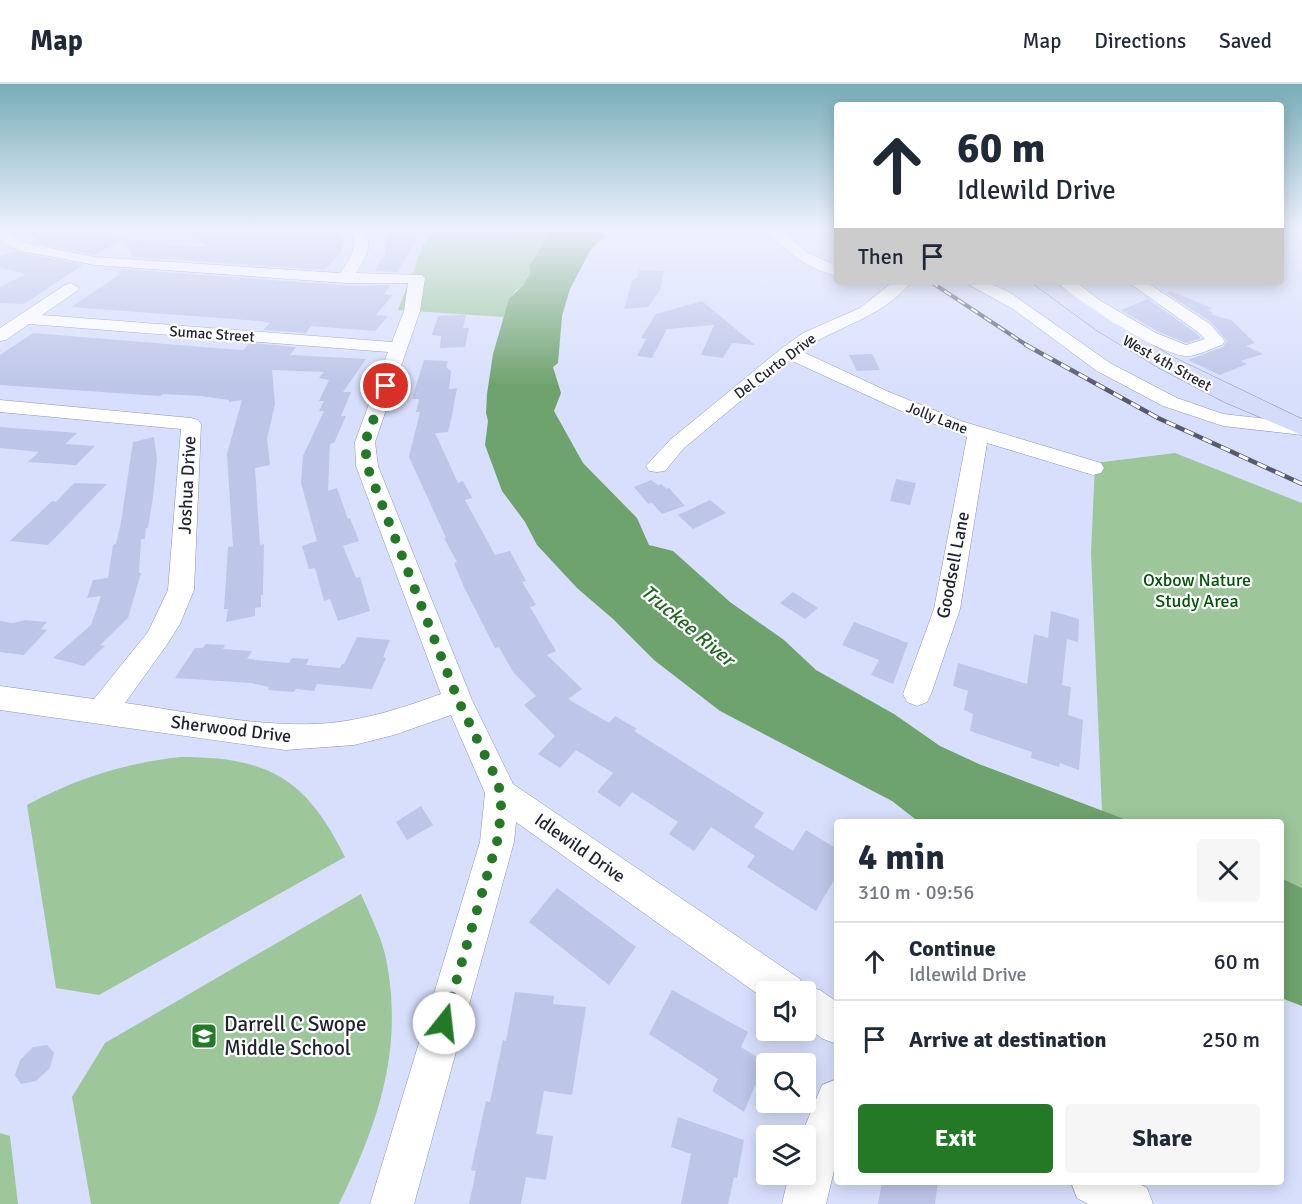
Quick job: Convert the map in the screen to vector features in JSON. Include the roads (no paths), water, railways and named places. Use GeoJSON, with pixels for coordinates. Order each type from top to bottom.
{"type":"FeatureCollection","features":[{"type":"Feature","properties":{"kind":"main road","name":"West 4th Street"},"geometry":{"type":"LineString","coordinates":[[1045,285],[1092,320],[1161,361],[1199,382],[1302,429]]}},
{"type":"Feature","properties":{"kind":"street"},"geometry":{"type":"LineString","coordinates":[[392,1204],[497,842],[501,814],[501,793],[458,700],[364,454],[365,442],[412,311],[416,282]]}},
{"type":"Feature","properties":{"kind":"street","name":"Del Curto Drive"},"geometry":{"type":"LineString","coordinates":[[657,466],[677,444],[788,352],[809,337],[866,312],[899,285]]}},
{"type":"Feature","properties":{"kind":"street"},"geometry":{"type":"LineString","coordinates":[[978,285],[1004,297],[1124,380],[1162,398],[1198,414],[1302,429]]}},
{"type":"Feature","properties":{"kind":"street"},"geometry":{"type":"LineString","coordinates":[[1070,285],[1095,304],[1150,337],[1186,351],[1216,341],[1204,328],[1140,285]]}},
{"type":"Feature","properties":{"kind":"street"},"geometry":{"type":"LineString","coordinates":[[0,336],[71,288]]}},
{"type":"Feature","properties":{"kind":"street","name":"Sumac Street"},"geometry":{"type":"LineString","coordinates":[[25,319],[399,348]]}},
{"type":"Feature","properties":{"kind":"street","name":"Jolly Lane"},"geometry":{"type":"LineString","coordinates":[[788,352],[868,390],[978,434],[1093,468]]}},
{"type":"Feature","properties":{"kind":"street","name":"Joshua Drive"},"geometry":{"type":"LineString","coordinates":[[0,406],[190,424],[181,590],[174,611],[162,633],[101,712]]}},
{"type":"Feature","properties":{"kind":"street","name":"Goodsell Lane"},"geometry":{"type":"LineString","coordinates":[[916,694],[947,609],[978,434]]}},
{"type":"Feature","properties":{"kind":"street","name":"Sherwood Drive"},"geometry":{"type":"LineString","coordinates":[[0,698],[285,737],[319,738],[351,735],[384,727],[458,700]]}},
{"type":"Feature","properties":{"kind":"street","name":"Idlewild Drive"},"geometry":{"type":"LineString","coordinates":[[501,793],[772,981]]}},
{"type":"Feature","properties":{"kind":"street"},"geometry":{"type":"LineString","coordinates":[[816,1011],[834,1023]]}},
{"type":"Feature","properties":{"kind":"street"},"geometry":{"type":"LineString","coordinates":[[804,1204],[819,1146],[834,1108]]}},
{"type":"Feature","properties":{"kind":"street"},"geometry":{"type":"LineString","coordinates":[[1098,1185],[1131,1204]]}},
{"type":"Feature","properties":{"kind":"water","name":"Truckee River"},"geometry":{"type":"Polygon","coordinates":[[[574,282],[562,316],[558,363],[553,367],[561,393],[554,411],[583,463],[637,518],[649,545],[673,551],[730,602],[784,640],[816,670],[894,714],[940,746],[979,764],[1124,819],[915,819],[892,801],[720,711],[654,660],[613,619],[577,588],[537,545],[525,522],[502,491],[485,445],[488,421],[487,394],[493,354],[509,299],[524,284],[574,282]]]}},
{"type":"Feature","properties":{"kind":"water"},"geometry":{"type":"Polygon","coordinates":[[[1284,879],[1302,888],[1302,1006],[1284,999],[1284,879]]]}},
{"type":"Feature","properties":{"kind":"railway"},"geometry":{"type":"LineString","coordinates":[[936,285],[1028,346]]}},
{"type":"Feature","properties":{"kind":"railway"},"geometry":{"type":"LineString","coordinates":[[1026,345],[1158,418],[1302,484]]}},
{"type":"Feature","properties":{"kind":"place","name":"Darrell C Swope Middle School"},"geometry":{"type":"Point","coordinates":[204,1036]}},
{"type":"Feature","properties":{"kind":"park label","name":"Oxbow Nature Study Area"},"geometry":{"type":"Point","coordinates":[1197,590]}}]}
